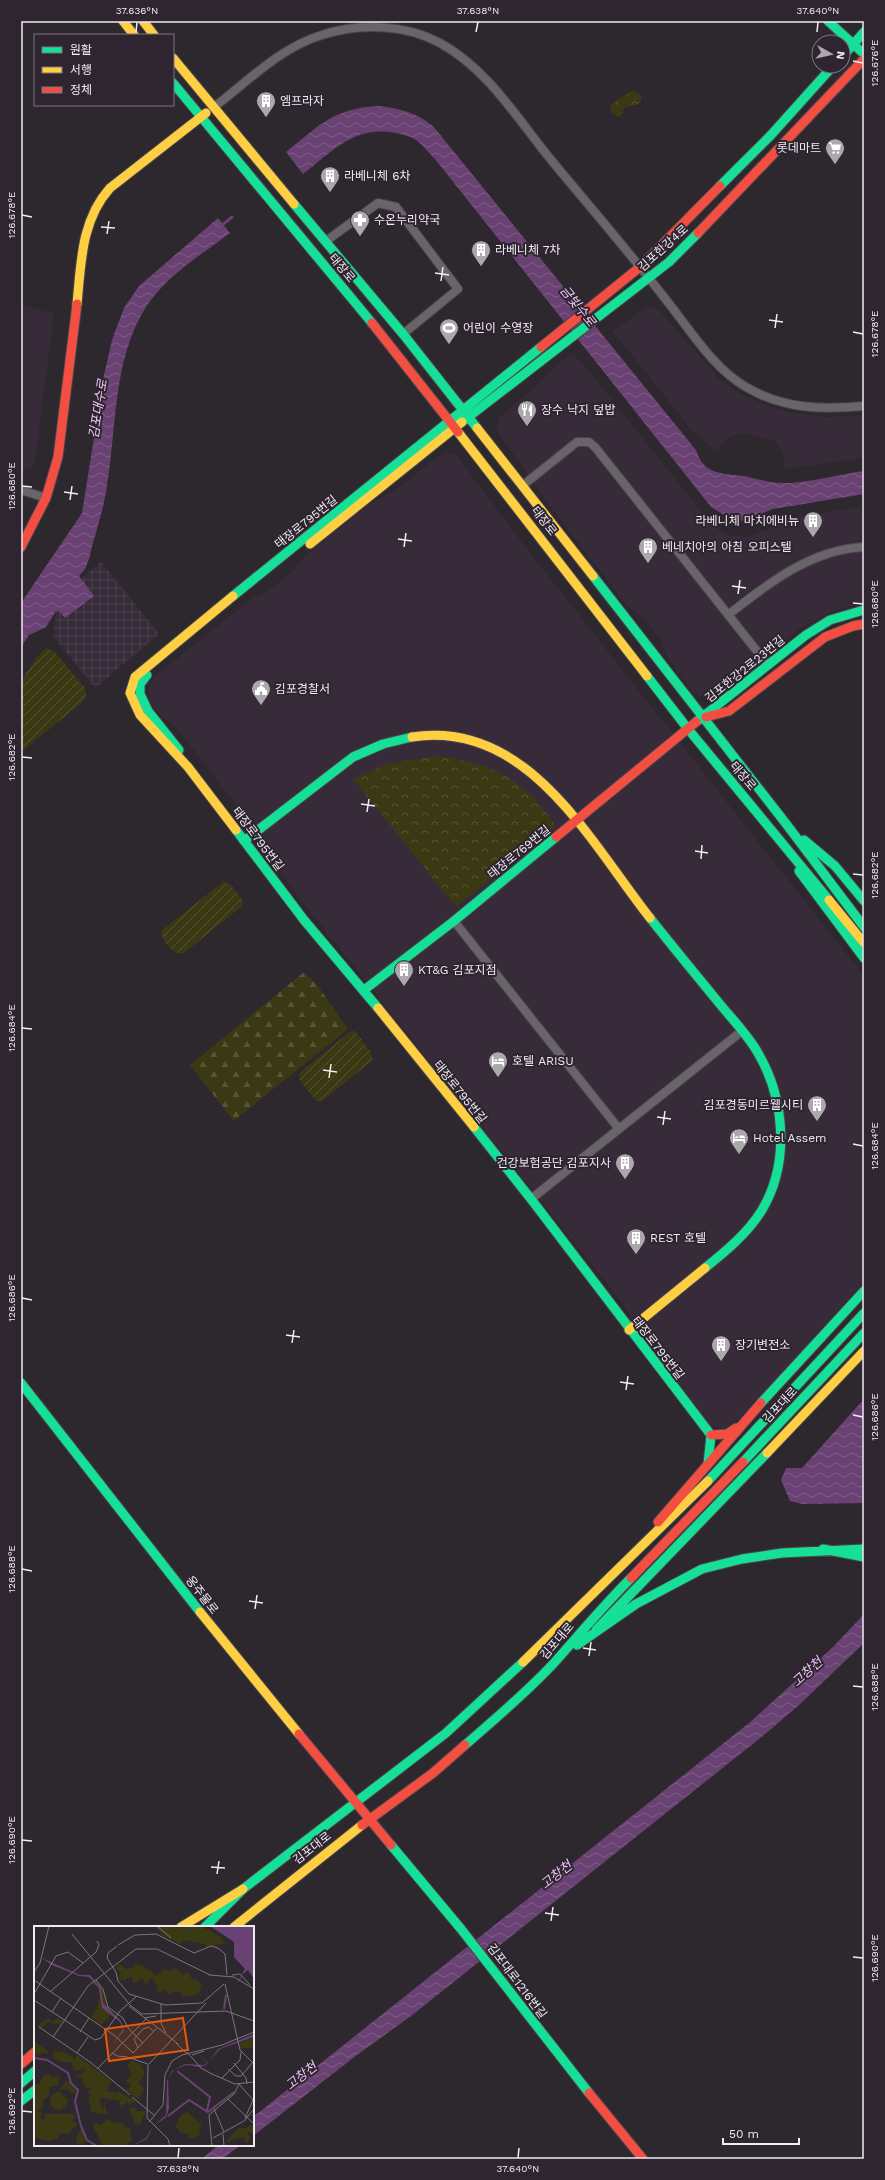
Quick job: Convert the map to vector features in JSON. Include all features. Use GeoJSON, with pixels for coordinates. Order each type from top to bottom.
{"type":"FeatureCollection","features":[{"type":"Feature","properties":{"kind":"main road"},"geometry":{"type":"LineString","coordinates":[[122,21],[133,34]]}},
{"type":"Feature","properties":{"kind":"main road"},"geometry":{"type":"LineString","coordinates":[[143,21],[153,34]]}},
{"type":"Feature","properties":{"kind":"main road"},"geometry":{"type":"LineString","coordinates":[[828,21],[864,54]]}},
{"type":"Feature","properties":{"kind":"main road"},"geometry":{"type":"LineString","coordinates":[[851,46],[864,32]]}},
{"type":"Feature","properties":{"kind":"main road","name":"태장로"},"geometry":{"type":"LineString","coordinates":[[174,59],[403,334],[787,825],[864,926]]}},
{"type":"Feature","properties":{"kind":"main road","name":"김포한강4로"},"geometry":{"type":"LineString","coordinates":[[451,424],[468,418],[617,304],[669,262],[720,211],[864,59]]}},
{"type":"Feature","properties":{"kind":"main road","name":"김포한강4로"},"geometry":{"type":"LineString","coordinates":[[451,424],[462,410],[551,337],[609,293],[640,266],[771,135],[827,74]]}},
{"type":"Feature","properties":{"kind":"main road","name":"태장로"},"geometry":{"type":"LineString","coordinates":[[174,84],[370,321],[572,577],[688,730],[778,836],[864,944]]}},
{"type":"Feature","properties":{"kind":"main road"},"geometry":{"type":"LineString","coordinates":[[21,547],[46,498],[58,457],[84,243],[91,215],[98,202],[110,188],[214,107]]}},
{"type":"Feature","properties":{"kind":"main road","name":"태장로795번길"},"geometry":{"type":"LineString","coordinates":[[451,424],[144,678],[140,684],[139,692],[146,709],[177,746],[188,767],[304,920],[364,990],[530,1199],[628,1330],[710,1435]]}},
{"type":"Feature","properties":{"kind":"main road","name":"김포한강2로23번길"},"geometry":{"type":"LineString","coordinates":[[703,718],[817,627],[840,616],[864,610]]}},
{"type":"Feature","properties":{"kind":"main road","name":"김포한강2로23번길"},"geometry":{"type":"LineString","coordinates":[[703,718],[729,711],[825,637],[853,626],[864,624]]}},
{"type":"Feature","properties":{"kind":"main road","name":"태장로769번길"},"geometry":{"type":"LineString","coordinates":[[364,990],[454,921],[703,718]]}},
{"type":"Feature","properties":{"kind":"main road"},"geometry":{"type":"LineString","coordinates":[[244,841],[342,765],[359,754],[390,742],[420,737],[438,736],[476,742],[498,750],[516,760],[532,773],[575,821],[659,930],[742,1031],[763,1058],[774,1089],[778,1107],[781,1151],[776,1179],[767,1204],[741,1239],[628,1330]]}},
{"type":"Feature","properties":{"kind":"main road"},"geometry":{"type":"LineString","coordinates":[[787,825],[835,866],[864,901]]}},
{"type":"Feature","properties":{"kind":"main road"},"geometry":{"type":"LineString","coordinates":[[778,836],[807,884],[864,958]]}},
{"type":"Feature","properties":{"kind":"main road","name":"김포대로"},"geometry":{"type":"LineString","coordinates":[[621,1565],[707,1467],[741,1425],[864,1291]]}},
{"type":"Feature","properties":{"kind":"main road","name":"김포대로"},"geometry":{"type":"LineString","coordinates":[[206,1926],[243,1890],[446,1733],[497,1687],[621,1565],[698,1492],[864,1313]]}},
{"type":"Feature","properties":{"kind":"main road","name":"김포대로"},"geometry":{"type":"LineString","coordinates":[[235,1926],[369,1820],[433,1773],[511,1706],[554,1664],[599,1610],[712,1496],[864,1333]]}},
{"type":"Feature","properties":{"kind":"main road","name":"김포대로"},"geometry":{"type":"LineString","coordinates":[[596,1630],[684,1536],[772,1450],[864,1351]]}},
{"type":"Feature","properties":{"kind":"main road","name":"옹주물로"},"geometry":{"type":"LineString","coordinates":[[21,1383],[248,1673],[369,1820]]}},
{"type":"Feature","properties":{"kind":"main road"},"geometry":{"type":"LineString","coordinates":[[707,1467],[712,1445],[710,1435],[727,1434],[741,1425]]}},
{"type":"Feature","properties":{"kind":"main road"},"geometry":{"type":"LineString","coordinates":[[554,1664],[596,1630],[651,1595],[700,1570],[779,1553],[823,1548],[864,1549]]}},
{"type":"Feature","properties":{"kind":"main road"},"geometry":{"type":"LineString","coordinates":[[823,1548],[864,1557]]}},
{"type":"Feature","properties":{"kind":"main road","name":"김포대로1216번길"},"geometry":{"type":"LineString","coordinates":[[369,1820],[492,1967],[571,2072],[643,2159]]}},
{"type":"Feature","properties":{"kind":"main road"},"geometry":{"type":"LineString","coordinates":[[183,1926],[192,1919],[243,1890]]}},
{"type":"Feature","properties":{"kind":"main road"},"geometry":{"type":"LineString","coordinates":[[21,2052],[34,2042]]}},
{"type":"Feature","properties":{"kind":"main road"},"geometry":{"type":"LineString","coordinates":[[21,2064],[34,2053]]}},
{"type":"Feature","properties":{"kind":"main road"},"geometry":{"type":"LineString","coordinates":[[21,2083],[34,2072]]}},
{"type":"Feature","properties":{"kind":"main road"},"geometry":{"type":"LineString","coordinates":[[21,2101],[34,2091]]}},
{"type":"Feature","properties":{"kind":"street"},"geometry":{"type":"LineString","coordinates":[[214,107],[293,48],[321,35],[344,29],[371,27],[392,29],[428,38],[442,45],[481,74],[650,278],[720,367],[745,387],[778,401],[809,408],[832,409],[864,406]]}},
{"type":"Feature","properties":{"kind":"street"},"geometry":{"type":"LineString","coordinates":[[326,241],[378,203],[396,206],[458,289],[403,334]]}},
{"type":"Feature","properties":{"kind":"street"},"geometry":{"type":"LineString","coordinates":[[522,486],[577,442],[589,442],[595,447],[768,665]]}},
{"type":"Feature","properties":{"kind":"street"},"geometry":{"type":"LineString","coordinates":[[21,490],[46,498]]}},
{"type":"Feature","properties":{"kind":"street"},"geometry":{"type":"LineString","coordinates":[[728,615],[762,589],[805,563],[836,552],[864,547]]}},
{"type":"Feature","properties":{"kind":"street"},"geometry":{"type":"LineString","coordinates":[[454,921],[619,1129]]}},
{"type":"Feature","properties":{"kind":"street"},"geometry":{"type":"LineString","coordinates":[[530,1199],[742,1031]]}},
{"type":"Feature","properties":{"kind":"shaded area"},"geometry":{"type":"Polygon","coordinates":[[[21,304],[54,314],[35,460],[33,467],[22,471],[21,304]]]}},
{"type":"Feature","properties":{"kind":"shaded area"},"geometry":{"type":"Polygon","coordinates":[[[651,306],[659,310],[719,379],[737,392],[771,407],[788,412],[828,417],[864,415],[864,458],[785,469],[784,457],[776,441],[746,434],[734,435],[727,438],[717,451],[692,431],[613,331],[645,308],[651,306]]]}},
{"type":"Feature","properties":{"kind":"shaded area"},"geometry":{"type":"Polygon","coordinates":[[[571,353],[580,360],[708,520],[720,531],[729,535],[748,537],[798,517],[864,506],[864,602],[831,612],[801,628],[720,694],[711,698],[701,697],[693,693],[665,653],[661,640],[643,618],[629,608],[552,509],[497,431],[498,419],[537,386],[554,367],[571,353]]]}},
{"type":"Feature","properties":{"kind":"shaded area"},"geometry":{"type":"Polygon","coordinates":[[[445,452],[452,453],[457,456],[527,549],[864,976],[864,1282],[741,1418],[725,1429],[711,1426],[706,1421],[645,1343],[624,1305],[297,895],[263,850],[244,814],[174,725],[161,716],[149,700],[150,683],[155,676],[250,600],[266,592],[293,571],[304,557],[371,503],[397,489],[445,452]]]}},
{"type":"Feature","properties":{"kind":"shaded area"},"geometry":{"type":"Polygon","coordinates":[[[101,562],[159,634],[95,688],[53,636],[56,611],[93,596],[81,579],[101,562]]]}},
{"type":"Feature","properties":{"kind":"green space"},"geometry":{"type":"Polygon","coordinates":[[[634,90],[642,96],[640,104],[625,107],[621,116],[616,116],[610,111],[610,107],[618,99],[634,90]]]}},
{"type":"Feature","properties":{"kind":"green space"},"geometry":{"type":"Polygon","coordinates":[[[46,648],[54,651],[85,688],[86,696],[85,700],[21,752],[21,681],[37,657],[46,648]]]}},
{"type":"Feature","properties":{"kind":"green space"},"geometry":{"type":"Polygon","coordinates":[[[437,756],[475,763],[506,776],[532,797],[545,811],[556,827],[456,907],[353,779],[387,764],[437,756]]]}},
{"type":"Feature","properties":{"kind":"green space"},"geometry":{"type":"Polygon","coordinates":[[[223,882],[230,884],[243,901],[241,907],[185,952],[181,954],[174,952],[164,940],[161,934],[162,930],[223,882]]]}},
{"type":"Feature","properties":{"kind":"green space"},"geometry":{"type":"Polygon","coordinates":[[[304,972],[318,986],[348,1029],[233,1120],[190,1065],[304,972]]]}},
{"type":"Feature","properties":{"kind":"green space"},"geometry":{"type":"Polygon","coordinates":[[[351,1031],[355,1031],[370,1051],[373,1060],[322,1101],[316,1101],[299,1079],[300,1072],[351,1031]]]}},
{"type":"Feature","properties":{"kind":"water","name":"금빛수로"},"geometry":{"type":"Polygon","coordinates":[[[377,106],[392,108],[413,114],[427,121],[433,126],[696,450],[699,458],[709,468],[721,473],[782,483],[812,480],[864,471],[864,494],[773,509],[744,521],[729,518],[711,507],[435,159],[419,142],[411,137],[398,133],[381,132],[356,136],[335,149],[303,174],[286,152],[327,120],[348,111],[377,106]]]}},
{"type":"Feature","properties":{"kind":"water"},"geometry":{"type":"Polygon","coordinates":[[[218,218],[230,233],[163,285],[146,307],[135,328],[127,350],[117,396],[104,501],[89,559],[85,569],[79,576],[94,596],[65,618],[59,611],[56,611],[46,627],[29,635],[21,647],[21,603],[82,513],[104,375],[112,340],[124,308],[139,286],[218,218]]]}},
{"type":"Feature","properties":{"kind":"water"},"geometry":{"type":"Polygon","coordinates":[[[864,1399],[864,1503],[802,1504],[790,1501],[781,1480],[786,1468],[802,1468],[864,1399]]]}},
{"type":"Feature","properties":{"kind":"water","name":"고창천"},"geometry":{"type":"Polygon","coordinates":[[[864,1614],[864,1643],[798,1706],[764,1735],[411,2016],[357,2055],[254,2135],[254,2116],[749,1723],[833,1647],[864,1614]]]}},
{"type":"Feature","properties":{"kind":"water"},"geometry":{"type":"Polygon","coordinates":[[[217,2146],[240,2146],[222,2159],[202,2159],[217,2146]]]}},
{"type":"Feature","properties":{"kind":"waterway","name":"김포대수로"},"geometry":{"type":"LineString","coordinates":[[221,226],[232,217]]}},
{"type":"Feature","properties":{"kind":"traffic: fast"},"geometry":{"type":"LineString","coordinates":[[828,21],[864,54]]}},
{"type":"Feature","properties":{"kind":"traffic: fast"},"geometry":{"type":"LineString","coordinates":[[851,47],[864,32]]}},
{"type":"Feature","properties":{"kind":"traffic: fast"},"geometry":{"type":"LineString","coordinates":[[720,186],[771,135],[826,74]]}},
{"type":"Feature","properties":{"kind":"traffic: fast"},"geometry":{"type":"LineString","coordinates":[[174,84],[372,323]]}},
{"type":"Feature","properties":{"kind":"traffic: fast"},"geometry":{"type":"LineString","coordinates":[[294,204],[403,334],[477,428]]}},
{"type":"Feature","properties":{"kind":"traffic: fast"},"geometry":{"type":"LineString","coordinates":[[462,422],[669,262],[698,233]]}},
{"type":"Feature","properties":{"kind":"traffic: fast"},"geometry":{"type":"LineString","coordinates":[[233,596],[541,347]]}},
{"type":"Feature","properties":{"kind":"traffic: fast"},"geometry":{"type":"LineString","coordinates":[[593,576],[787,825],[864,927]]}},
{"type":"Feature","properties":{"kind":"traffic: fast"},"geometry":{"type":"LineString","coordinates":[[696,722],[806,635],[830,620],[864,610]]}},
{"type":"Feature","properties":{"kind":"traffic: fast"},"geometry":{"type":"LineString","coordinates":[[147,675],[140,684],[140,694],[148,711],[179,750]]}},
{"type":"Feature","properties":{"kind":"traffic: fast"},"geometry":{"type":"LineString","coordinates":[[647,676],[688,729],[829,900]]}},
{"type":"Feature","properties":{"kind":"traffic: fast"},"geometry":{"type":"LineString","coordinates":[[244,841],[353,757],[383,744],[412,737]]}},
{"type":"Feature","properties":{"kind":"traffic: fast"},"geometry":{"type":"LineString","coordinates":[[236,830],[304,920],[378,1008]]}},
{"type":"Feature","properties":{"kind":"traffic: fast"},"geometry":{"type":"LineString","coordinates":[[364,990],[454,921],[556,837]]}},
{"type":"Feature","properties":{"kind":"traffic: fast"},"geometry":{"type":"LineString","coordinates":[[804,840],[835,866],[864,901]]}},
{"type":"Feature","properties":{"kind":"traffic: fast"},"geometry":{"type":"LineString","coordinates":[[799,871],[864,958]]}},
{"type":"Feature","properties":{"kind":"traffic: fast"},"geometry":{"type":"LineString","coordinates":[[650,918],[745,1033],[754,1046],[767,1071],[779,1110],[781,1131],[780,1152],[777,1172],[771,1192],[762,1210],[750,1226],[729,1248],[705,1268]]}},
{"type":"Feature","properties":{"kind":"traffic: fast"},"geometry":{"type":"LineString","coordinates":[[474,1127],[531,1199],[711,1435]]}},
{"type":"Feature","properties":{"kind":"traffic: fast"},"geometry":{"type":"LineString","coordinates":[[761,1403],[864,1291]]}},
{"type":"Feature","properties":{"kind":"traffic: fast"},"geometry":{"type":"LineString","coordinates":[[708,1481],[864,1313]]}},
{"type":"Feature","properties":{"kind":"traffic: fast"},"geometry":{"type":"LineString","coordinates":[[743,1462],[864,1333]]}},
{"type":"Feature","properties":{"kind":"traffic: fast"},"geometry":{"type":"LineString","coordinates":[[21,1383],[200,1612]]}},
{"type":"Feature","properties":{"kind":"traffic: fast"},"geometry":{"type":"LineString","coordinates":[[708,1464],[711,1435]]}},
{"type":"Feature","properties":{"kind":"traffic: fast"},"geometry":{"type":"LineString","coordinates":[[596,1630],[767,1453]]}},
{"type":"Feature","properties":{"kind":"traffic: fast"},"geometry":{"type":"LineString","coordinates":[[823,1549],[864,1557]]}},
{"type":"Feature","properties":{"kind":"traffic: fast"},"geometry":{"type":"LineString","coordinates":[[577,1645],[636,1604],[702,1569],[742,1559],[782,1553],[864,1549]]}},
{"type":"Feature","properties":{"kind":"traffic: fast"},"geometry":{"type":"LineString","coordinates":[[465,1745],[543,1675],[601,1609],[631,1578]]}},
{"type":"Feature","properties":{"kind":"traffic: fast"},"geometry":{"type":"LineString","coordinates":[[206,1926],[243,1889],[446,1733],[523,1662]]}},
{"type":"Feature","properties":{"kind":"traffic: fast"},"geometry":{"type":"LineString","coordinates":[[391,1845],[461,1929],[589,2093]]}},
{"type":"Feature","properties":{"kind":"traffic: fast"},"geometry":{"type":"LineString","coordinates":[[21,2083],[34,2072]]}},
{"type":"Feature","properties":{"kind":"traffic: fast"},"geometry":{"type":"LineString","coordinates":[[21,2101],[34,2091]]}},
{"type":"Feature","properties":{"kind":"traffic: slow"},"geometry":{"type":"LineString","coordinates":[[123,21],[133,34]]}},
{"type":"Feature","properties":{"kind":"traffic: slow"},"geometry":{"type":"LineString","coordinates":[[143,21],[153,34]]}},
{"type":"Feature","properties":{"kind":"traffic: slow"},"geometry":{"type":"LineString","coordinates":[[174,59],[294,204]]}},
{"type":"Feature","properties":{"kind":"traffic: slow"},"geometry":{"type":"LineString","coordinates":[[77,304],[84,243],[93,214],[100,201],[110,188],[206,113]]}},
{"type":"Feature","properties":{"kind":"traffic: slow"},"geometry":{"type":"LineString","coordinates":[[310,544],[462,422]]}},
{"type":"Feature","properties":{"kind":"traffic: slow"},"geometry":{"type":"LineString","coordinates":[[477,428],[593,576]]}},
{"type":"Feature","properties":{"kind":"traffic: slow"},"geometry":{"type":"LineString","coordinates":[[458,432],[647,676]]}},
{"type":"Feature","properties":{"kind":"traffic: slow"},"geometry":{"type":"LineString","coordinates":[[233,596],[135,677],[130,693],[140,715],[188,767],[236,830]]}},
{"type":"Feature","properties":{"kind":"traffic: slow"},"geometry":{"type":"LineString","coordinates":[[412,737],[453,736],[490,747],[522,766],[552,792],[579,823],[650,918]]}},
{"type":"Feature","properties":{"kind":"traffic: slow"},"geometry":{"type":"LineString","coordinates":[[829,900],[864,943]]}},
{"type":"Feature","properties":{"kind":"traffic: slow"},"geometry":{"type":"LineString","coordinates":[[378,1008],[474,1127]]}},
{"type":"Feature","properties":{"kind":"traffic: slow"},"geometry":{"type":"LineString","coordinates":[[629,1330],[705,1268]]}},
{"type":"Feature","properties":{"kind":"traffic: slow"},"geometry":{"type":"LineString","coordinates":[[767,1453],[864,1351]]}},
{"type":"Feature","properties":{"kind":"traffic: slow"},"geometry":{"type":"LineString","coordinates":[[523,1662],[708,1481]]}},
{"type":"Feature","properties":{"kind":"traffic: slow"},"geometry":{"type":"LineString","coordinates":[[200,1612],[299,1734]]}},
{"type":"Feature","properties":{"kind":"traffic: slow"},"geometry":{"type":"LineString","coordinates":[[235,1926],[362,1825]]}},
{"type":"Feature","properties":{"kind":"traffic: slow"},"geometry":{"type":"LineString","coordinates":[[183,1926],[243,1889]]}},
{"type":"Feature","properties":{"kind":"traffic: jam"},"geometry":{"type":"LineString","coordinates":[[698,233],[864,59]]}},
{"type":"Feature","properties":{"kind":"traffic: jam"},"geometry":{"type":"LineString","coordinates":[[541,347],[640,267],[720,186]]}},
{"type":"Feature","properties":{"kind":"traffic: jam"},"geometry":{"type":"LineString","coordinates":[[21,547],[46,498],[58,457],[77,304]]}},
{"type":"Feature","properties":{"kind":"traffic: jam"},"geometry":{"type":"LineString","coordinates":[[372,323],[458,432]]}},
{"type":"Feature","properties":{"kind":"traffic: jam"},"geometry":{"type":"LineString","coordinates":[[706,717],[729,711],[825,637],[853,626],[864,624]]}},
{"type":"Feature","properties":{"kind":"traffic: jam"},"geometry":{"type":"LineString","coordinates":[[556,837],[696,722]]}},
{"type":"Feature","properties":{"kind":"traffic: jam"},"geometry":{"type":"LineString","coordinates":[[658,1522],[761,1403]]}},
{"type":"Feature","properties":{"kind":"traffic: jam"},"geometry":{"type":"LineString","coordinates":[[711,1435],[727,1434],[736,1428]]}},
{"type":"Feature","properties":{"kind":"traffic: jam"},"geometry":{"type":"LineString","coordinates":[[631,1578],[743,1462]]}},
{"type":"Feature","properties":{"kind":"traffic: jam"},"geometry":{"type":"LineString","coordinates":[[299,1734],[391,1845]]}},
{"type":"Feature","properties":{"kind":"traffic: jam"},"geometry":{"type":"LineString","coordinates":[[362,1825],[433,1773],[465,1745]]}},
{"type":"Feature","properties":{"kind":"traffic: jam"},"geometry":{"type":"LineString","coordinates":[[21,2064],[34,2053]]}},
{"type":"Feature","properties":{"kind":"traffic: jam"},"geometry":{"type":"LineString","coordinates":[[589,2093],[643,2159]]}},
{"type":"Feature","properties":{"kind":"place","name":"엠프라자"},"geometry":{"type":"Point","coordinates":[266,118]}},
{"type":"Feature","properties":{"kind":"place","name":"롯데마트"},"geometry":{"type":"Point","coordinates":[835,165]}},
{"type":"Feature","properties":{"kind":"place","name":"라베니체 6차"},"geometry":{"type":"Point","coordinates":[330,193]}},
{"type":"Feature","properties":{"kind":"place","name":"수온누리약국"},"geometry":{"type":"Point","coordinates":[360,237]}},
{"type":"Feature","properties":{"kind":"place","name":"라베니체 7차"},"geometry":{"type":"Point","coordinates":[481,267]}},
{"type":"Feature","properties":{"kind":"place","name":"어린이 수영장"},"geometry":{"type":"Point","coordinates":[449,345]}},
{"type":"Feature","properties":{"kind":"place","name":"장수 낙지 덮밥"},"geometry":{"type":"Point","coordinates":[527,427]}},
{"type":"Feature","properties":{"kind":"place","name":"라베니체 마치에비뉴"},"geometry":{"type":"Point","coordinates":[813,538]}},
{"type":"Feature","properties":{"kind":"place","name":"베네치아의 아침 오피스텔"},"geometry":{"type":"Point","coordinates":[648,564]}},
{"type":"Feature","properties":{"kind":"place","name":"김포경찰서"},"geometry":{"type":"Point","coordinates":[261,706]}},
{"type":"Feature","properties":{"kind":"place","name":"KT&G 김포지점"},"geometry":{"type":"Point","coordinates":[404,987]}},
{"type":"Feature","properties":{"kind":"place","name":"호텔 ARISU"},"geometry":{"type":"Point","coordinates":[498,1078]}},
{"type":"Feature","properties":{"kind":"place","name":"김포경동미르웰시티"},"geometry":{"type":"Point","coordinates":[817,1122]}},
{"type":"Feature","properties":{"kind":"place","name":"Hotel Assem"},"geometry":{"type":"Point","coordinates":[739,1155]}},
{"type":"Feature","properties":{"kind":"place","name":"건강보험공단 김포지사"},"geometry":{"type":"Point","coordinates":[625,1180]}},
{"type":"Feature","properties":{"kind":"place","name":"REST 호텔"},"geometry":{"type":"Point","coordinates":[636,1255]}},
{"type":"Feature","properties":{"kind":"place","name":"장기변전소"},"geometry":{"type":"Point","coordinates":[721,1362]}}]}
